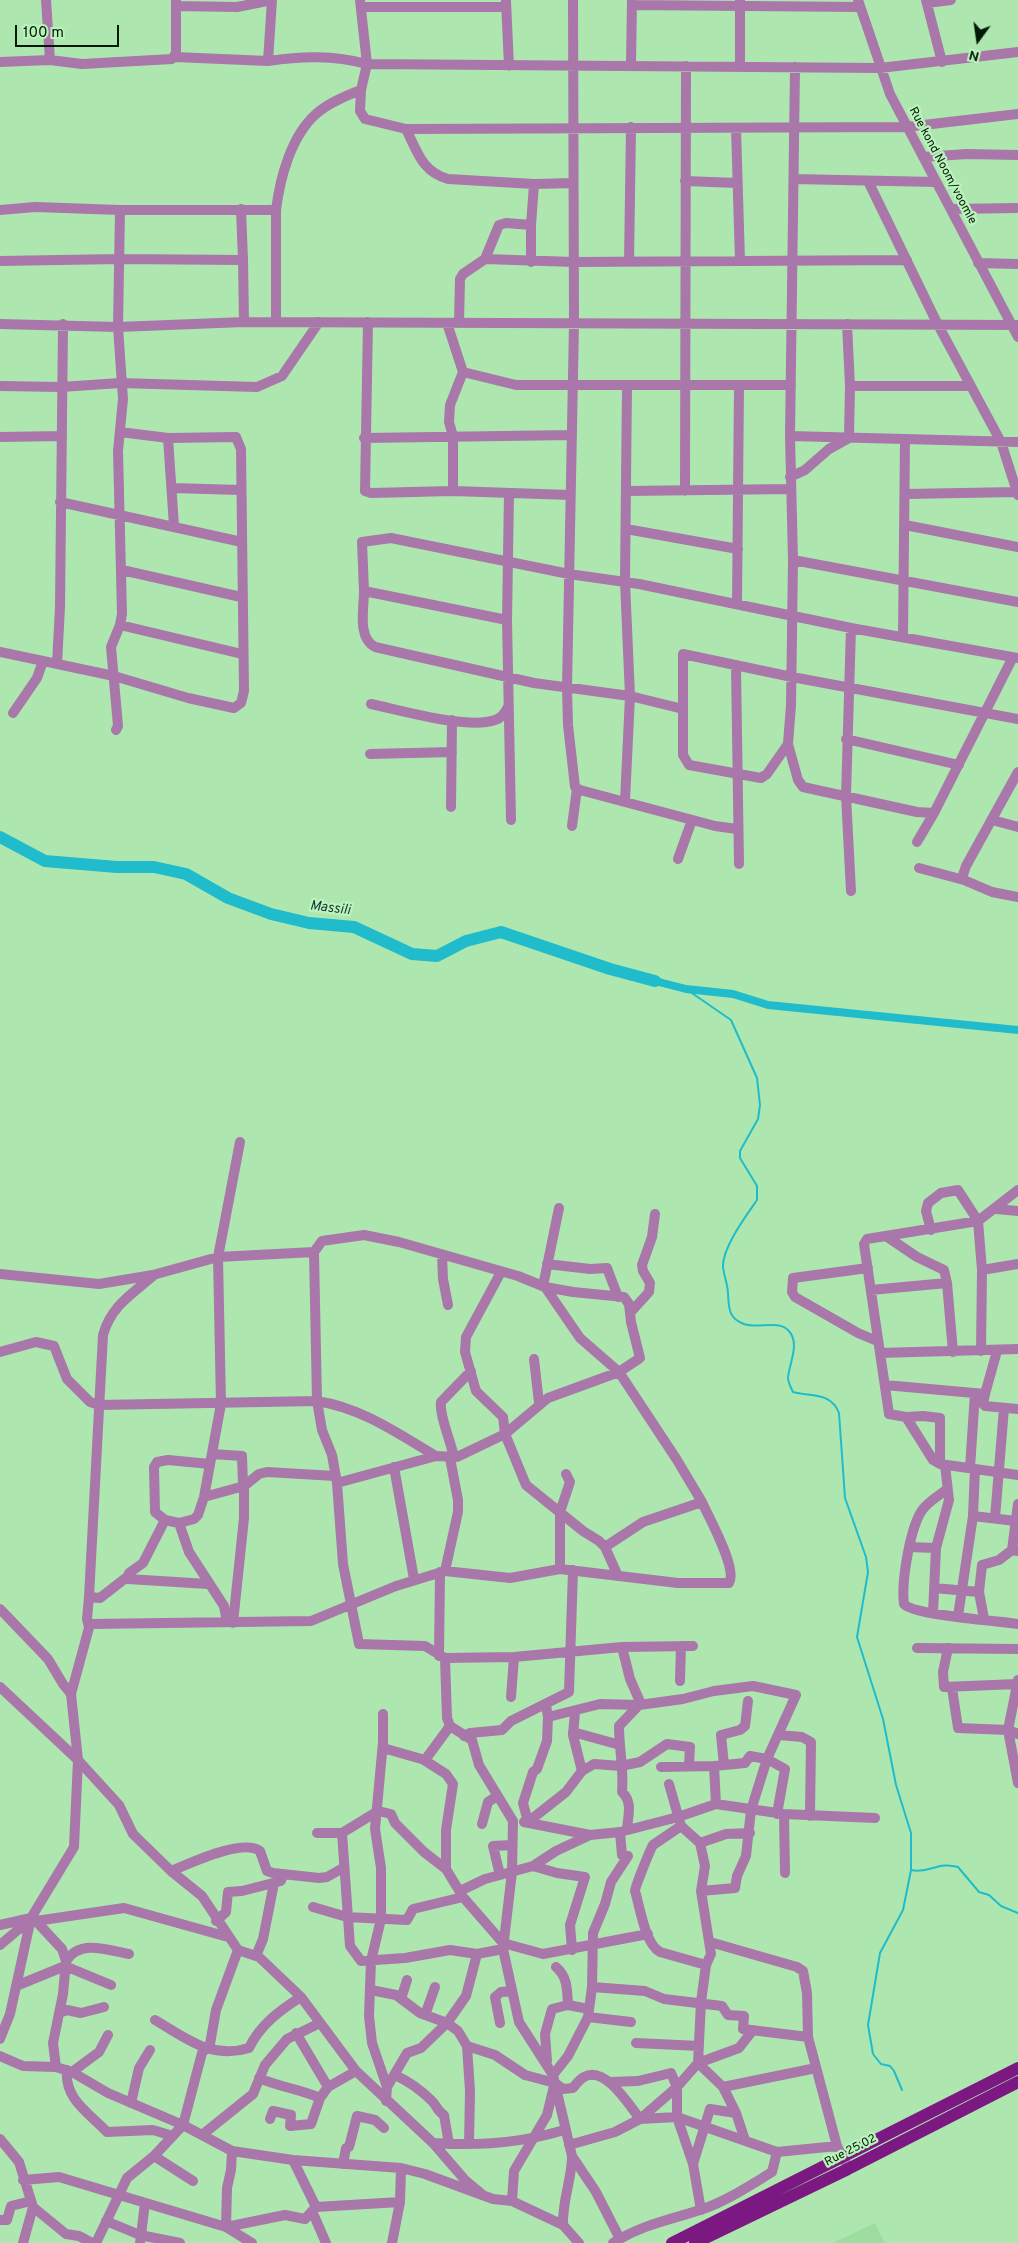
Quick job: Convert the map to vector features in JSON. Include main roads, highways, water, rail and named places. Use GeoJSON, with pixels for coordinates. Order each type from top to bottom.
{"type":"FeatureCollection","features":[{"type":"Feature","properties":{"kind":"main road"},"geometry":{"type":"LineString","coordinates":[[672,2243],[741,2208],[840,2151],[1018,2068]]}},
{"type":"Feature","properties":{"kind":"main road","name":"Rue 25.02"},"geometry":{"type":"LineString","coordinates":[[695,2243],[848,2169],[1018,2082]]}},
{"type":"Feature","properties":{"kind":"waterway","name":"Massili"},"geometry":{"type":"LineString","coordinates":[[0,837],[45,861],[117,867],[154,867],[186,874],[228,898],[271,914],[309,923],[354,927],[412,954],[437,956],[466,941],[501,932],[610,969],[655,981]]}},
{"type":"Feature","properties":{"kind":"waterway"},"geometry":{"type":"LineString","coordinates":[[655,981],[686,989],[733,994],[768,1005],[1018,1030]]}},
{"type":"Feature","properties":{"kind":"waterway"},"geometry":{"type":"LineString","coordinates":[[686,989],[731,1020],[757,1078],[760,1105],[758,1119],[740,1151],[740,1158],[757,1186],[757,1200],[730,1242],[724,1259],[723,1267],[730,1312],[735,1319],[744,1324],[755,1326],[773,1325],[784,1327],[788,1330],[794,1341],[788,1378],[793,1392],[826,1398],[835,1406],[839,1413],[845,1498],[866,1557],[868,1572],[857,1637],[883,1719],[896,1785],[911,1833],[911,1870],[903,1910],[880,1953],[868,2025],[873,2054],[881,2064],[890,2066],[902,2090]]}},
{"type":"Feature","properties":{"kind":"waterway"},"geometry":{"type":"LineString","coordinates":[[911,1870],[918,1871],[939,1866],[958,1867],[979,1892],[989,1895],[1001,1906],[1018,1913]]}}]}
